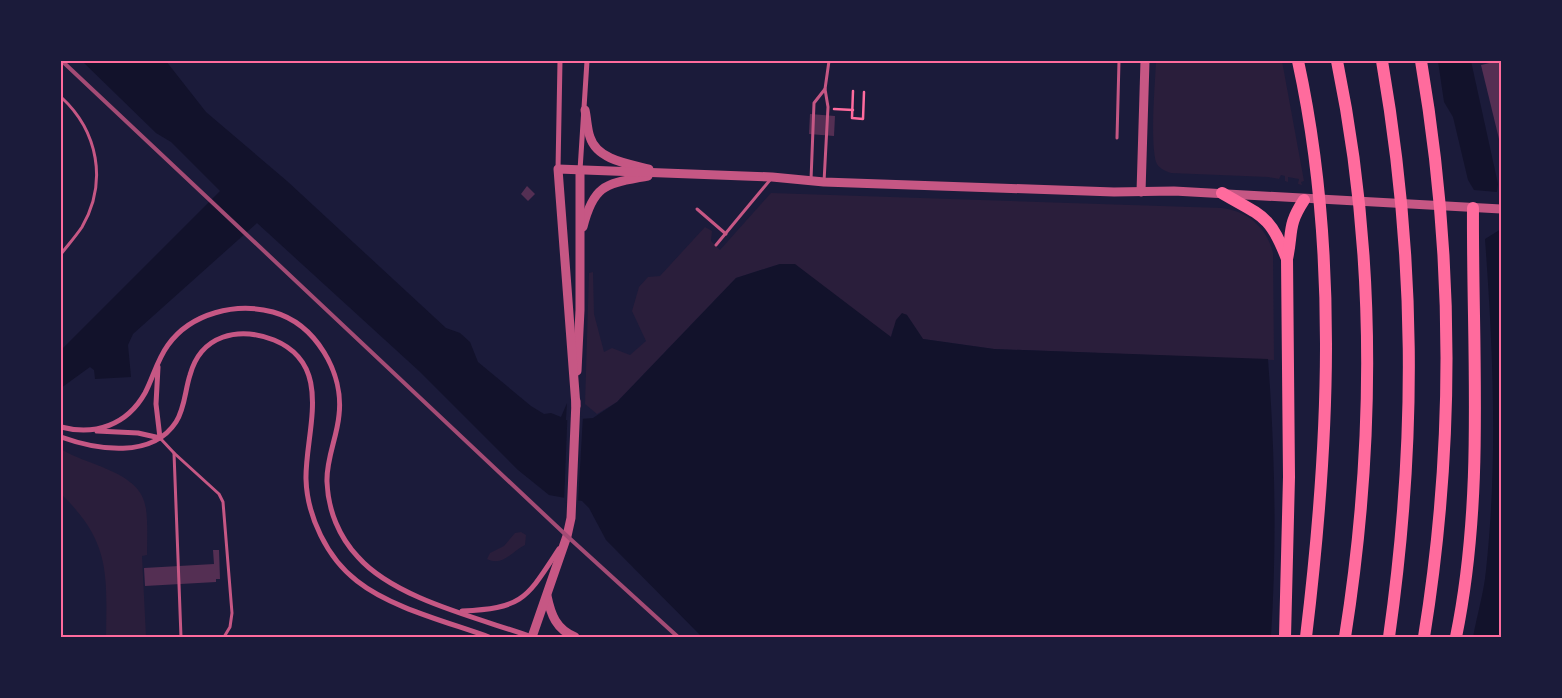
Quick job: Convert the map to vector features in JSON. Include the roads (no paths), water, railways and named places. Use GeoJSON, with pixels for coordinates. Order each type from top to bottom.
{"type":"FeatureCollection","features":[{"type":"Feature","properties":{"kind":"highway"},"geometry":{"type":"LineString","coordinates":[[1298,61],[1318,181],[1322,221],[1326,315],[1323,416],[1316,533],[1306,637]]}},
{"type":"Feature","properties":{"kind":"highway"},"geometry":{"type":"LineString","coordinates":[[1337,61],[1355,166],[1362,239],[1367,337],[1366,433],[1358,543],[1345,637]]}},
{"type":"Feature","properties":{"kind":"highway"},"geometry":{"type":"LineString","coordinates":[[1382,61],[1399,168],[1406,241],[1410,344],[1409,442],[1400,555],[1389,637]]}},
{"type":"Feature","properties":{"kind":"highway"},"geometry":{"type":"LineString","coordinates":[[1421,61],[1439,188],[1448,326],[1446,435],[1439,523],[1424,637]]}},
{"type":"Feature","properties":{"kind":"highway"},"geometry":{"type":"LineString","coordinates":[[1222,194],[1248,207],[1267,221],[1280,238],[1287,259]]}},
{"type":"Feature","properties":{"kind":"highway"},"geometry":{"type":"LineString","coordinates":[[1285,637],[1289,477],[1287,259],[1291,225],[1304,200]]}},
{"type":"Feature","properties":{"kind":"highway"},"geometry":{"type":"LineString","coordinates":[[1456,637],[1470,550],[1473,505],[1475,451],[1473,208]]}},
{"type":"Feature","properties":{"kind":"street"},"geometry":{"type":"LineString","coordinates":[[560,61],[558,169],[576,406]]}},
{"type":"Feature","properties":{"kind":"street"},"geometry":{"type":"LineString","coordinates":[[90,431],[117,422],[138,404],[168,345],[192,324],[226,310],[243,308],[275,313],[306,330],[325,353],[336,379],[339,394],[339,417],[331,446],[327,481],[332,514],[339,529],[358,558],[382,578],[408,593],[532,637],[568,536],[571,518],[580,310],[581,128],[585,110],[587,61]]}},
{"type":"Feature","properties":{"kind":"street"},"geometry":{"type":"LineString","coordinates":[[1141,192],[1145,61]]}},
{"type":"Feature","properties":{"kind":"street"},"geometry":{"type":"LineString","coordinates":[[585,110],[589,136],[600,152],[617,160],[664,173]]}},
{"type":"Feature","properties":{"kind":"street"},"geometry":{"type":"LineString","coordinates":[[558,169],[772,177],[824,182],[1222,194],[1304,200],[1501,209]]}},
{"type":"Feature","properties":{"kind":"street"},"geometry":{"type":"LineString","coordinates":[[580,242],[590,204],[600,191],[611,185],[664,173]]}},
{"type":"Feature","properties":{"kind":"street"},"geometry":{"type":"LineString","coordinates":[[61,438],[91,446],[140,447],[160,438],[176,421],[194,362],[209,343],[225,336],[247,333],[261,336],[288,347],[300,360],[313,389],[313,422],[306,479],[316,523],[325,543],[356,581],[380,596],[489,637]]}},
{"type":"Feature","properties":{"kind":"street"},"geometry":{"type":"LineString","coordinates":[[159,360],[156,404],[160,438]]}},
{"type":"Feature","properties":{"kind":"street"},"geometry":{"type":"LineString","coordinates":[[61,427],[90,431],[138,433],[160,438]]}},
{"type":"Feature","properties":{"kind":"street"},"geometry":{"type":"LineString","coordinates":[[458,611],[505,607],[525,596],[535,587],[568,536]]}},
{"type":"Feature","properties":{"kind":"street"},"geometry":{"type":"LineString","coordinates":[[547,596],[550,610],[559,627],[575,637]]}},
{"type":"Feature","properties":{"kind":"lane"},"geometry":{"type":"LineString","coordinates":[[824,182],[828,107],[825,89],[829,61]]}},
{"type":"Feature","properties":{"kind":"lane"},"geometry":{"type":"LineString","coordinates":[[1117,138],[1119,61]]}},
{"type":"Feature","properties":{"kind":"lane"},"geometry":{"type":"LineString","coordinates":[[811,181],[814,103],[825,89]]}},
{"type":"Feature","properties":{"kind":"lane"},"geometry":{"type":"LineString","coordinates":[[61,97],[73,108],[88,131],[95,152],[96,179],[91,205],[82,227],[61,254]]}},
{"type":"Feature","properties":{"kind":"lane"},"geometry":{"type":"LineString","coordinates":[[716,245],[772,177]]}},
{"type":"Feature","properties":{"kind":"lane"},"geometry":{"type":"LineString","coordinates":[[697,209],[726,234]]}},
{"type":"Feature","properties":{"kind":"lane"},"geometry":{"type":"LineString","coordinates":[[160,438],[219,494],[223,502],[232,621],[224,637]]}},
{"type":"Feature","properties":{"kind":"lane"},"geometry":{"type":"LineString","coordinates":[[174,453],[181,637]]}},
{"type":"Feature","properties":{"kind":"railway"},"geometry":{"type":"LineString","coordinates":[[62,61],[567,536],[678,637]]}}]}
